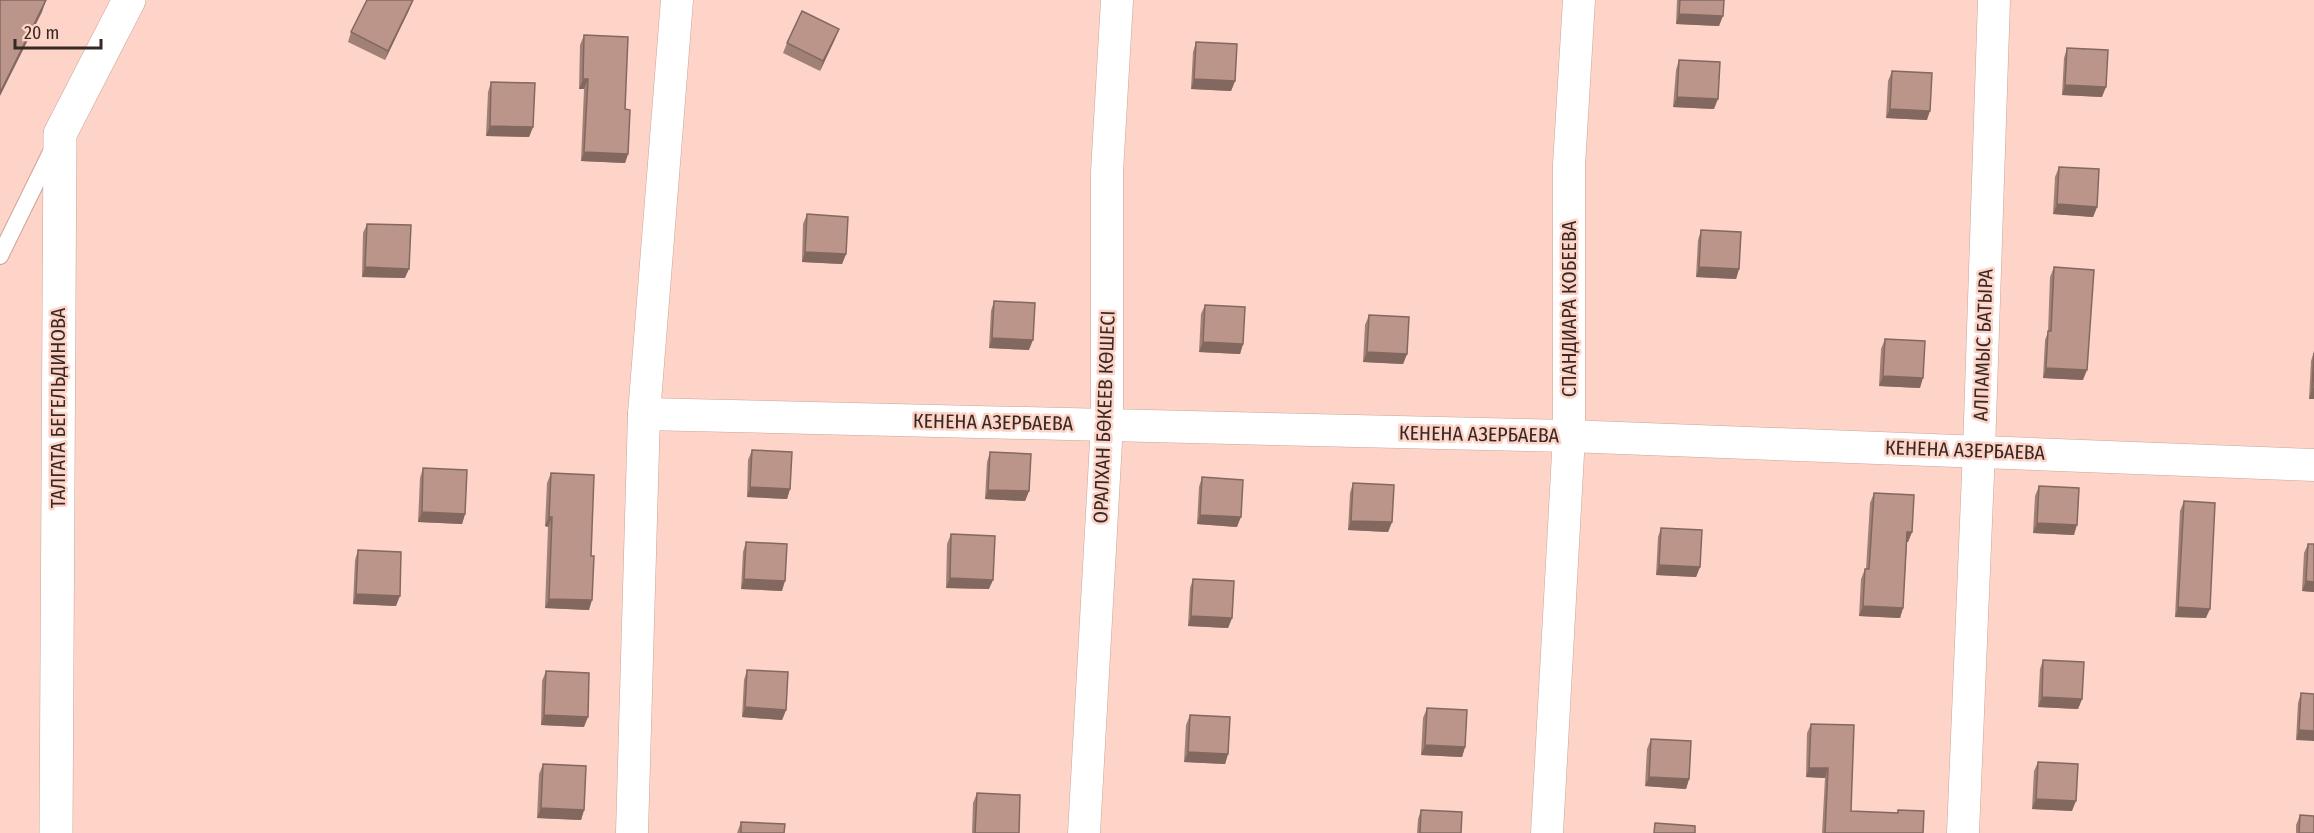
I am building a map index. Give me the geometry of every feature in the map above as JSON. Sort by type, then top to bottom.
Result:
[{"type":"street","name":"ТАЛГАТА БЕГЕЛЬДИНОВА","points":[[56,833],[60,134],[129,0]]},
{"type":"street","points":[[632,833],[644,414],[677,0]]},
{"type":"street","name":"ОРАЛХАН БӨКЕЕВ КӨШЕСІ","points":[[1084,833],[1107,424],[1107,172],[1118,0]]},
{"type":"street","name":"СПАНДИАРА КОБЕЕВА","points":[[1547,833],[1569,436],[1569,165],[1580,0]]},
{"type":"street","name":"АЛПАМЫС БАТЫРА","points":[[1963,833],[1994,0]]},
{"type":"street","name":"КЕНЕНА АЗЕРБАЕВА","points":[[644,414],[1569,436],[1979,450],[2314,465]]},
{"type":"lane","points":[[0,256],[60,134]]},
{"type":"building","points":[[0,0],[46,0],[0,93]]},
{"type":"building","points":[[367,0],[413,0],[388,51],[351,32]]},
{"type":"building","points":[[1680,0],[1724,0],[1723,16],[1679,14]]},
{"type":"building","points":[[802,11],[839,29],[823,61],[787,43]]},
{"type":"building","points":[[584,35],[628,37],[625,109],[630,110],[628,154],[584,152],[588,79],[583,79]]},
{"type":"building","points":[[1196,42],[1237,44],[1235,81],[1194,79]]},
{"type":"building","points":[[2067,48],[2108,50],[2106,87],[2065,85]]},
{"type":"building","points":[[1679,60],[1720,62],[1718,99],[1677,97]]},
{"type":"building","points":[[1892,71],[1932,73],[1930,111],[1890,109]]},
{"type":"building","points":[[491,82],[535,83],[533,127],[490,126]]},
{"type":"building","points":[[2059,167],[2099,169],[2097,207],[2057,204]]},
{"type":"building","points":[[807,214],[848,217],[846,254],[805,252]]},
{"type":"building","points":[[367,224],[411,225],[409,269],[365,267]]},
{"type":"building","points":[[1701,230],[1741,232],[1739,269],[1699,267]]},
{"type":"building","points":[[2054,267],[2094,270],[2087,370],[2046,368],[2048,331],[2051,331]]},
{"type":"building","points":[[994,301],[1035,303],[1033,340],[992,338]]},
{"type":"building","points":[[1205,305],[1245,307],[1243,344],[1203,342]]},
{"type":"building","points":[[1369,315],[1409,317],[1407,354],[1367,352]]},
{"type":"building","points":[[1885,339],[1925,341],[1923,378],[1883,376]]},
{"type":"building","points":[[2314,353],[2314,389],[2312,389]]},
{"type":"building","points":[[752,450],[792,452],[790,489],[750,487]]},
{"type":"building","points":[[990,452],[1031,454],[1029,491],[988,490]]},
{"type":"building","points":[[423,468],[467,470],[465,514],[422,512]]},
{"type":"building","points":[[551,473],[594,475],[592,600],[549,599]]},
{"type":"building","points":[[1202,477],[1243,480],[1241,517],[1200,515]]},
{"type":"building","points":[[1353,483],[1394,485],[1392,522],[1351,521]]},
{"type":"building","points":[[2039,486],[2079,488],[2077,525],[2037,523]]},
{"type":"building","points":[[1874,493],[1914,495],[1912,532],[1907,532],[1903,608],[1863,606],[1865,569],[1869,569]]},
{"type":"building","points":[[2184,501],[2215,503],[2210,609],[2178,607]]},
{"type":"building","points":[[1661,528],[1702,530],[1700,567],[1659,565]]},
{"type":"building","points":[[951,534],[995,536],[993,580],[950,578]]},
{"type":"building","points":[[746,542],[787,544],[785,581],[744,579]]},
{"type":"building","points":[[2308,544],[2314,544],[2314,582],[2306,581]]},
{"type":"building","points":[[358,550],[401,552],[400,596],[356,594]]},
{"type":"building","points":[[1193,579],[1234,581],[1232,618],[1191,616]]},
{"type":"building","points":[[2043,660],[2084,662],[2082,699],[2042,697]]},
{"type":"building","points":[[747,670],[788,672],[786,710],[745,707]]},
{"type":"building","points":[[546,671],[589,673],[588,717],[544,715]]},
{"type":"building","points":[[2301,693],[2314,694],[2314,731],[2299,730]]},
{"type":"building","points":[[1427,708],[1467,710],[1465,747],[1425,745]]},
{"type":"building","points":[[1190,715],[1230,717],[1228,754],[1188,752]]},
{"type":"building","points":[[1811,724],[1854,725],[1851,811],[1898,813],[1898,810],[1924,811],[1923,833],[1825,833],[1828,768],[1809,768]]},
{"type":"building","points":[[1651,739],[1691,741],[1689,779],[1649,777]]},
{"type":"building","points":[[2038,762],[2078,764],[2076,801],[2036,799]]},
{"type":"building","points":[[543,764],[586,766],[584,810],[541,808]]},
{"type":"building","points":[[977,793],[1020,795],[1019,833],[975,833]]},
{"type":"building","points":[[1421,810],[1462,812],[1461,833],[1420,833]]},
{"type":"building","points":[[2300,815],[2314,816],[2314,833],[2299,833]]},
{"type":"building","points":[[741,822],[785,824],[784,833],[741,833]]},
{"type":"building","points":[[1655,823],[1695,826],[1695,833],[1654,833]]}]
